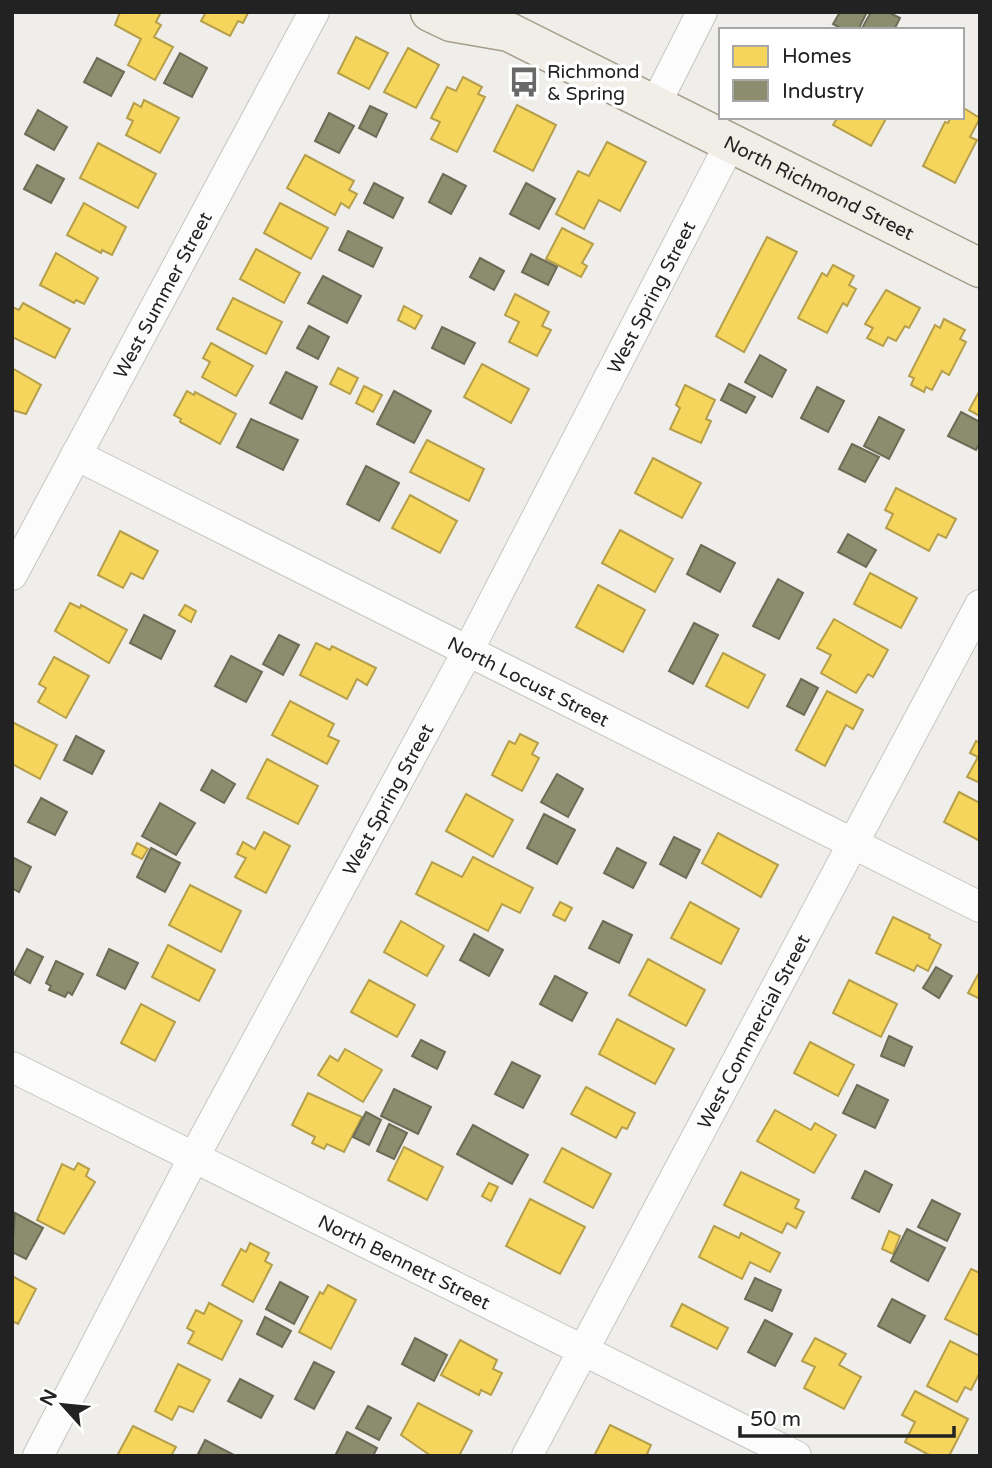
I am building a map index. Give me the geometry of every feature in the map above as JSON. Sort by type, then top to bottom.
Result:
[{"type":"main road","name":"North Richmond Street","points":[[430,12],[451,22],[499,22],[980,268]]},
{"type":"street","name":"West Summer Street","points":[[12,575],[314,12]]},
{"type":"street","points":[[656,103],[702,12]]},
{"type":"street","name":"West Spring Street","points":[[38,1456],[194,1159],[469,649],[732,142]]},
{"type":"street","name":"North Locust Street","points":[[76,455],[469,649],[980,907]]},
{"type":"street","name":"West Commercial Street","points":[[527,1456],[980,606]]},
{"type":"street","name":"North Bennett Street","points":[[12,1067],[796,1456]]},
{"type":"building: Homes","points":[[120,12],[161,12],[156,22],[161,25],[154,37],[173,47],[155,80],[128,65],[141,39],[115,25]]},
{"type":"building: Homes","points":[[206,12],[248,13],[243,23],[238,21],[230,36],[201,21]]},
{"type":"building: Homes","points":[[356,37],[388,53],[369,89],[338,73]]},
{"type":"building: Homes","points":[[408,48],[439,65],[416,108],[384,92]]},
{"type":"building: Homes","points":[[463,77],[482,87],[478,94],[485,97],[457,152],[431,139],[440,122],[431,118],[447,87],[456,91]]},
{"type":"building: Homes","points":[[144,100],[179,118],[160,153],[126,135],[133,121],[127,118],[134,103],[141,107]]},
{"type":"building: Homes","points":[[517,105],[556,125],[533,171],[494,151]]},
{"type":"building: Homes","points":[[964,108],[980,118],[970,137],[977,140],[955,183],[923,166],[945,122],[948,123],[950,119],[964,119]]},
{"type":"building: Homes","points":[[837,119],[886,119],[871,146],[833,125]]},
{"type":"building: Homes","points":[[607,142],[646,162],[620,211],[599,200],[584,229],[556,214],[578,171],[589,176]]},
{"type":"building: Homes","points":[[98,143],[156,174],[138,208],[80,178]]},
{"type":"building: Homes","points":[[305,155],[354,181],[349,190],[357,194],[349,208],[341,203],[335,215],[287,188]]},
{"type":"building: Homes","points":[[84,203],[126,227],[112,255],[102,250],[101,253],[67,235]]},
{"type":"building: Homes","points":[[280,203],[328,228],[311,259],[264,233]]},
{"type":"building: Homes","points":[[562,228],[593,244],[582,263],[587,266],[581,277],[546,259]]},
{"type":"building: Homes","points":[[767,237],[797,252],[744,352],[716,336]]},
{"type":"building: Homes","points":[[256,249],[300,273],[284,303],[240,279]]},
{"type":"building: Homes","points":[[56,253],[98,278],[84,304],[76,300],[74,303],[40,285]]},
{"type":"building: Homes","points":[[833,265],[854,276],[849,285],[856,289],[847,306],[843,303],[827,333],[798,318],[822,273],[827,276]]},
{"type":"building: Homes","points":[[886,290],[920,308],[909,328],[905,326],[896,341],[888,337],[883,346],[867,338],[873,328],[865,324]]},
{"type":"building: Homes","points":[[515,294],[549,312],[542,326],[551,330],[537,356],[509,342],[519,322],[505,315]]},
{"type":"building: Homes","points":[[233,298],[282,322],[266,354],[217,329]]},
{"type":"building: Homes","points":[[23,303],[70,329],[55,358],[12,337],[12,307],[19,310]]},
{"type":"building: Homes","points":[[404,306],[422,316],[415,329],[398,320]]},
{"type":"building: Homes","points":[[944,319],[965,330],[960,339],[966,342],[949,375],[942,371],[932,390],[926,387],[924,392],[911,385],[914,378],[909,376],[935,325],[940,328]]},
{"type":"building: Homes","points":[[211,343],[253,366],[236,396],[202,377],[210,362],[203,358]]},
{"type":"building: Homes","points":[[482,364],[529,389],[511,423],[464,397]]},
{"type":"building: Homes","points":[[12,368],[41,385],[26,414],[12,410]]},
{"type":"building: Homes","points":[[338,368],[358,378],[350,394],[330,384]]},
{"type":"building: Homes","points":[[685,385],[715,400],[706,419],[711,421],[701,443],[670,429],[680,408],[676,405]]},
{"type":"building: Homes","points":[[364,386],[382,395],[373,412],[356,403]]},
{"type":"building: Homes","points":[[980,390],[980,416],[969,410]]},
{"type":"building: Homes","points":[[187,391],[194,395],[195,392],[236,414],[220,444],[180,422],[181,419],[174,415]]},
{"type":"building: Homes","points":[[427,440],[484,469],[469,501],[410,472]]},
{"type":"building: Homes","points":[[653,458],[701,483],[682,518],[635,493]]},
{"type":"building: Homes","points":[[896,488],[956,519],[946,538],[938,534],[929,551],[886,528],[893,514],[885,510]]},
{"type":"building: Homes","points":[[410,495],[457,521],[440,553],[392,528]]},
{"type":"building: Homes","points":[[620,530],[673,559],[655,592],[602,563]]},
{"type":"building: Homes","points":[[120,531],[158,551],[143,579],[131,573],[123,588],[98,575]]},
{"type":"building: Homes","points":[[870,573],[917,598],[901,628],[854,604]]},
{"type":"building: Homes","points":[[598,585],[645,610],[623,652],[576,627]]},
{"type":"building: Homes","points":[[70,603],[80,608],[81,605],[127,630],[109,663],[55,631]]},
{"type":"building: Homes","points":[[185,605],[196,611],[191,622],[179,615]]},
{"type":"building: Homes","points":[[834,619],[888,650],[873,677],[868,674],[856,693],[821,673],[831,655],[817,648]]},
{"type":"building: Homes","points":[[316,643],[330,650],[332,646],[376,668],[367,685],[357,679],[347,699],[300,675]]},
{"type":"building: Homes","points":[[723,653],[765,675],[748,708],[706,686]]},
{"type":"building: Homes","points":[[54,657],[89,676],[66,718],[38,702],[46,688],[39,684]]},
{"type":"building: Homes","points":[[827,691],[863,710],[853,729],[846,725],[825,766],[796,750]]},
{"type":"building: Homes","points":[[290,701],[334,724],[328,736],[339,741],[327,764],[272,735]]},
{"type":"building: Homes","points":[[12,722],[57,745],[40,779],[12,764]]},
{"type":"building: Homes","points":[[520,734],[538,743],[532,754],[539,758],[522,791],[492,775],[509,741],[515,744]]},
{"type":"building: Homes","points":[[976,741],[980,743],[980,783],[967,777],[978,757],[970,753]]},
{"type":"building: Homes","points":[[267,759],[318,786],[298,824],[247,798]]},
{"type":"building: Homes","points":[[959,792],[980,803],[980,841],[944,822]]},
{"type":"building: Homes","points":[[466,794],[513,820],[493,857],[446,831]]},
{"type":"building: Homes","points":[[264,832],[290,846],[266,893],[235,877],[246,858],[237,854],[243,842],[255,849]]},
{"type":"building: Homes","points":[[718,833],[778,865],[761,897],[702,863]]},
{"type":"building: Homes","points":[[137,843],[148,849],[142,859],[132,854]]},
{"type":"building: Homes","points":[[473,857],[533,888],[520,913],[502,904],[488,931],[416,894],[432,862],[462,877]]},
{"type":"building: Homes","points":[[190,885],[241,911],[221,952],[169,925]]},
{"type":"building: Homes","points":[[560,902],[572,908],[565,921],[553,915]]},
{"type":"building: Homes","points":[[690,902],[739,929],[721,964],[671,938]]},
{"type":"building: Homes","points":[[893,917],[930,935],[929,938],[941,945],[928,971],[917,965],[914,971],[876,953]]},
{"type":"building: Homes","points":[[401,921],[444,946],[427,976],[384,952]]},
{"type":"building: Homes","points":[[168,945],[215,970],[199,1001],[152,977]]},
{"type":"building: Homes","points":[[648,959],[705,990],[686,1026],[629,995]]},
{"type":"building: Homes","points":[[980,971],[980,999],[968,993]]},
{"type":"building: Homes","points":[[369,980],[415,1005],[397,1037],[351,1012]]},
{"type":"building: Homes","points":[[849,980],[897,1004],[881,1037],[833,1013]]},
{"type":"building: Homes","points":[[141,1004],[175,1022],[155,1061],[121,1043]]},
{"type":"building: Homes","points":[[617,1019],[674,1049],[655,1084],[599,1054]]},
{"type":"building: Homes","points":[[810,1042],[854,1065],[838,1096],[794,1073]]},
{"type":"building: Homes","points":[[345,1049],[382,1070],[363,1102],[318,1075],[330,1056],[338,1061]]},
{"type":"building: Homes","points":[[586,1087],[635,1113],[627,1129],[622,1127],[616,1138],[571,1114]]},
{"type":"building: Homes","points":[[308,1093],[362,1117],[344,1152],[327,1144],[324,1149],[312,1143],[315,1137],[292,1125]]},
{"type":"building: Homes","points":[[775,1110],[811,1130],[815,1123],[836,1135],[814,1173],[757,1141]]},
{"type":"building: Homes","points":[[404,1147],[443,1167],[427,1200],[388,1180]]},
{"type":"building: Homes","points":[[562,1148],[611,1174],[593,1208],[544,1182]]},
{"type":"building: Homes","points":[[78,1163],[89,1169],[86,1176],[95,1182],[64,1234],[37,1220],[62,1164],[74,1170]]},
{"type":"building: Homes","points":[[741,1172],[799,1200],[795,1208],[804,1212],[796,1228],[787,1223],[782,1233],[724,1205]]},
{"type":"building: Homes","points":[[489,1183],[498,1187],[491,1201],[482,1196]]},
{"type":"building: Homes","points":[[530,1199],[585,1227],[560,1274],[506,1246]]},
{"type":"building: Homes","points":[[714,1226],[739,1238],[741,1233],[780,1253],[770,1272],[750,1262],[742,1279],[699,1257]]},
{"type":"building: Homes","points":[[889,1231],[900,1236],[893,1254],[882,1249]]},
{"type":"building: Homes","points":[[250,1243],[269,1253],[265,1261],[272,1265],[253,1302],[222,1285],[241,1249],[246,1252]]},
{"type":"building: Homes","points":[[971,1269],[980,1273],[980,1336],[945,1319]]},
{"type":"building: Homes","points":[[12,1276],[36,1289],[18,1324],[12,1321]]},
{"type":"building: Homes","points":[[328,1285],[356,1300],[331,1349],[299,1332],[320,1292],[323,1294]]},
{"type":"building: Homes","points":[[209,1303],[242,1321],[222,1360],[188,1343],[194,1332],[187,1328],[196,1310],[204,1314]]},
{"type":"building: Homes","points":[[682,1304],[728,1328],[717,1349],[671,1326]]},
{"type":"building: Homes","points":[[815,1338],[846,1354],[839,1365],[861,1377],[844,1409],[804,1388],[815,1367],[802,1361]]},
{"type":"building: Homes","points":[[460,1340],[497,1360],[493,1369],[502,1373],[491,1395],[481,1390],[479,1395],[441,1375]]},
{"type":"building: Homes","points":[[950,1341],[980,1356],[980,1372],[971,1390],[965,1387],[957,1402],[927,1386]]},
{"type":"building: Homes","points":[[178,1364],[210,1380],[193,1412],[179,1406],[172,1420],[155,1411]]},
{"type":"building: Homes","points":[[915,1391],[968,1419],[949,1456],[931,1456],[905,1442],[915,1422],[902,1415]]},
{"type":"building: Homes","points":[[418,1403],[472,1431],[459,1456],[431,1456],[401,1435]]},
{"type":"building: Homes","points":[[610,1425],[651,1445],[647,1454],[651,1456],[594,1456]]},
{"type":"building: Homes","points":[[133,1426],[176,1447],[171,1456],[117,1456]]},
{"type":"building: Industry","points":[[840,12],[867,12],[859,28],[840,28],[833,24]]},
{"type":"building: Industry","points":[[871,12],[888,12],[900,18],[895,28],[862,28]]},
{"type":"building: Industry","points":[[180,53],[207,68],[192,97],[164,83]]},
{"type":"building: Industry","points":[[97,58],[124,72],[111,96],[84,82]]},
{"type":"building: Industry","points":[[370,106],[387,114],[376,137],[359,128]]},
{"type":"building: Industry","points":[[38,110],[67,127],[54,150],[25,134]]},
{"type":"building: Industry","points":[[329,113],[354,126],[339,153],[315,141]]},
{"type":"building: Industry","points":[[37,165],[64,179],[51,203],[24,189]]},
{"type":"building: Industry","points":[[443,174],[466,186],[451,214],[429,202]]},
{"type":"building: Industry","points":[[374,183],[403,198],[393,218],[364,203]]},
{"type":"building: Industry","points":[[526,183],[555,199],[539,229],[510,214]]},
{"type":"building: Industry","points":[[348,231],[382,248],[373,267],[339,250]]},
{"type":"building: Industry","points":[[531,254],[557,267],[548,285],[522,272]]},
{"type":"building: Industry","points":[[480,258],[504,271],[494,290],[470,277]]},
{"type":"building: Industry","points":[[323,276],[361,296],[347,323],[308,303]]},
{"type":"building: Industry","points":[[309,326],[329,337],[318,359],[297,348]]},
{"type":"building: Industry","points":[[442,327],[475,343],[464,364],[432,348]]},
{"type":"building: Industry","points":[[760,355],[786,370],[772,397],[745,382]]},
{"type":"building: Industry","points":[[286,372],[317,387],[302,419],[270,403]]},
{"type":"building: Industry","points":[[729,384],[755,397],[746,413],[721,400]]},
{"type":"building: Industry","points":[[817,387],[844,401],[828,432],[801,418]]},
{"type":"building: Industry","points":[[394,391],[431,411],[414,443],[377,424]]},
{"type":"building: Industry","points":[[961,412],[980,422],[980,442],[976,450],[948,436]]},
{"type":"building: Industry","points":[[879,417],[904,430],[889,459],[864,446]]},
{"type":"building: Industry","points":[[251,419],[298,440],[283,470],[237,447]]},
{"type":"building: Industry","points":[[852,444],[879,457],[865,482],[839,469]]},
{"type":"building: Industry","points":[[366,466],[399,483],[379,521],[347,504]]},
{"type":"building: Industry","points":[[848,534],[876,550],[866,567],[838,552]]},
{"type":"building: Industry","points":[[701,545],[735,563],[720,592],[687,574]]},
{"type":"building: Industry","points":[[778,579],[803,593],[779,639],[753,626]]},
{"type":"building: Industry","points":[[144,615],[175,631],[161,659],[130,643]]},
{"type":"building: Industry","points":[[694,623],[718,635],[693,684],[669,671]]},
{"type":"building: Industry","points":[[279,635],[299,645],[283,675],[263,664]]},
{"type":"building: Industry","points":[[231,656],[262,672],[246,702],[215,686]]},
{"type":"building: Industry","points":[[801,679],[818,688],[804,715],[787,706]]},
{"type":"building: Industry","points":[[76,736],[104,751],[92,774],[64,760]]},
{"type":"building: Industry","points":[[212,770],[235,784],[224,803],[201,790]]},
{"type":"building: Industry","points":[[557,774],[583,789],[568,817],[541,802]]},
{"type":"building: Industry","points":[[41,798],[67,812],[55,835],[28,822]]},
{"type":"building: Industry","points":[[160,803],[195,823],[176,855],[142,836]]},
{"type":"building: Industry","points":[[544,814],[575,830],[557,864],[527,848]]},
{"type":"building: Industry","points":[[674,837],[700,850],[686,878],[660,864]]},
{"type":"building: Industry","points":[[151,848],[180,863],[165,892],[137,877]]},
{"type":"building: Industry","points":[[617,848],[646,863],[633,888],[604,873]]},
{"type":"building: Industry","points":[[12,857],[31,867],[19,892],[12,888]]},
{"type":"building: Industry","points":[[603,921],[632,935],[619,963],[589,948]]},
{"type":"building: Industry","points":[[474,934],[503,950],[489,976],[460,960]]},
{"type":"building: Industry","points":[[27,949],[43,957],[30,983],[14,974]]},
{"type":"building: Industry","points":[[109,949],[138,963],[125,989],[97,975]]},
{"type":"building: Industry","points":[[56,961],[83,974],[72,995],[68,992],[65,997],[49,990],[51,986],[46,983]]},
{"type":"building: Industry","points":[[936,967],[952,976],[939,998],[923,988]]},
{"type":"building: Industry","points":[[555,976],[587,993],[572,1021],[540,1004]]},
{"type":"building: Industry","points":[[889,1036],[912,1047],[904,1066],[881,1056]]},
{"type":"building: Industry","points":[[421,1040],[445,1052],[437,1069],[412,1056]]},
{"type":"building: Industry","points":[[512,1062],[540,1076],[523,1108],[495,1094]]},
{"type":"building: Industry","points":[[857,1085],[888,1100],[875,1128],[843,1113]]},
{"type":"building: Industry","points":[[394,1089],[431,1107],[418,1134],[381,1116]]},
{"type":"building: Industry","points":[[366,1112],[381,1120],[369,1145],[353,1137]]},
{"type":"building: Industry","points":[[389,1124],[407,1133],[394,1159],[377,1151]]},
{"type":"building: Industry","points":[[473,1125],[528,1155],[512,1184],[457,1154]]},
{"type":"building: Industry","points":[[865,1171],[892,1185],[879,1212],[852,1198]]},
{"type":"building: Industry","points":[[932,1200],[960,1214],[947,1241],[918,1227]]},
{"type":"building: Industry","points":[[15,1213],[43,1228],[26,1259],[12,1252]]},
{"type":"building: Industry","points":[[907,1229],[945,1248],[928,1281],[891,1261]]},
{"type":"building: Industry","points":[[755,1278],[781,1290],[772,1311],[745,1299]]},
{"type":"building: Industry","points":[[280,1282],[308,1297],[294,1324],[266,1309]]},
{"type":"building: Industry","points":[[892,1299],[925,1316],[910,1343],[878,1326]]},
{"type":"building: Industry","points":[[265,1317],[291,1331],[282,1347],[257,1334]]},
{"type":"building: Industry","points":[[765,1320],[792,1334],[775,1366],[748,1352]]},
{"type":"building: Industry","points":[[415,1338],[447,1355],[434,1381],[402,1364]]},
{"type":"building: Industry","points":[[314,1362],[334,1372],[314,1409],[295,1399]]},
{"type":"building: Industry","points":[[240,1379],[273,1396],[261,1418],[228,1401]]},
{"type":"building: Industry","points":[[368,1406],[391,1418],[379,1440],[356,1428]]},
{"type":"building: Industry","points":[[347,1432],[377,1448],[373,1456],[335,1456]]},
{"type":"building: Industry","points":[[205,1440],[234,1455],[197,1456]]},
{"type":"place","name":"Richmond & Spring","points":[[524,82]]}]
